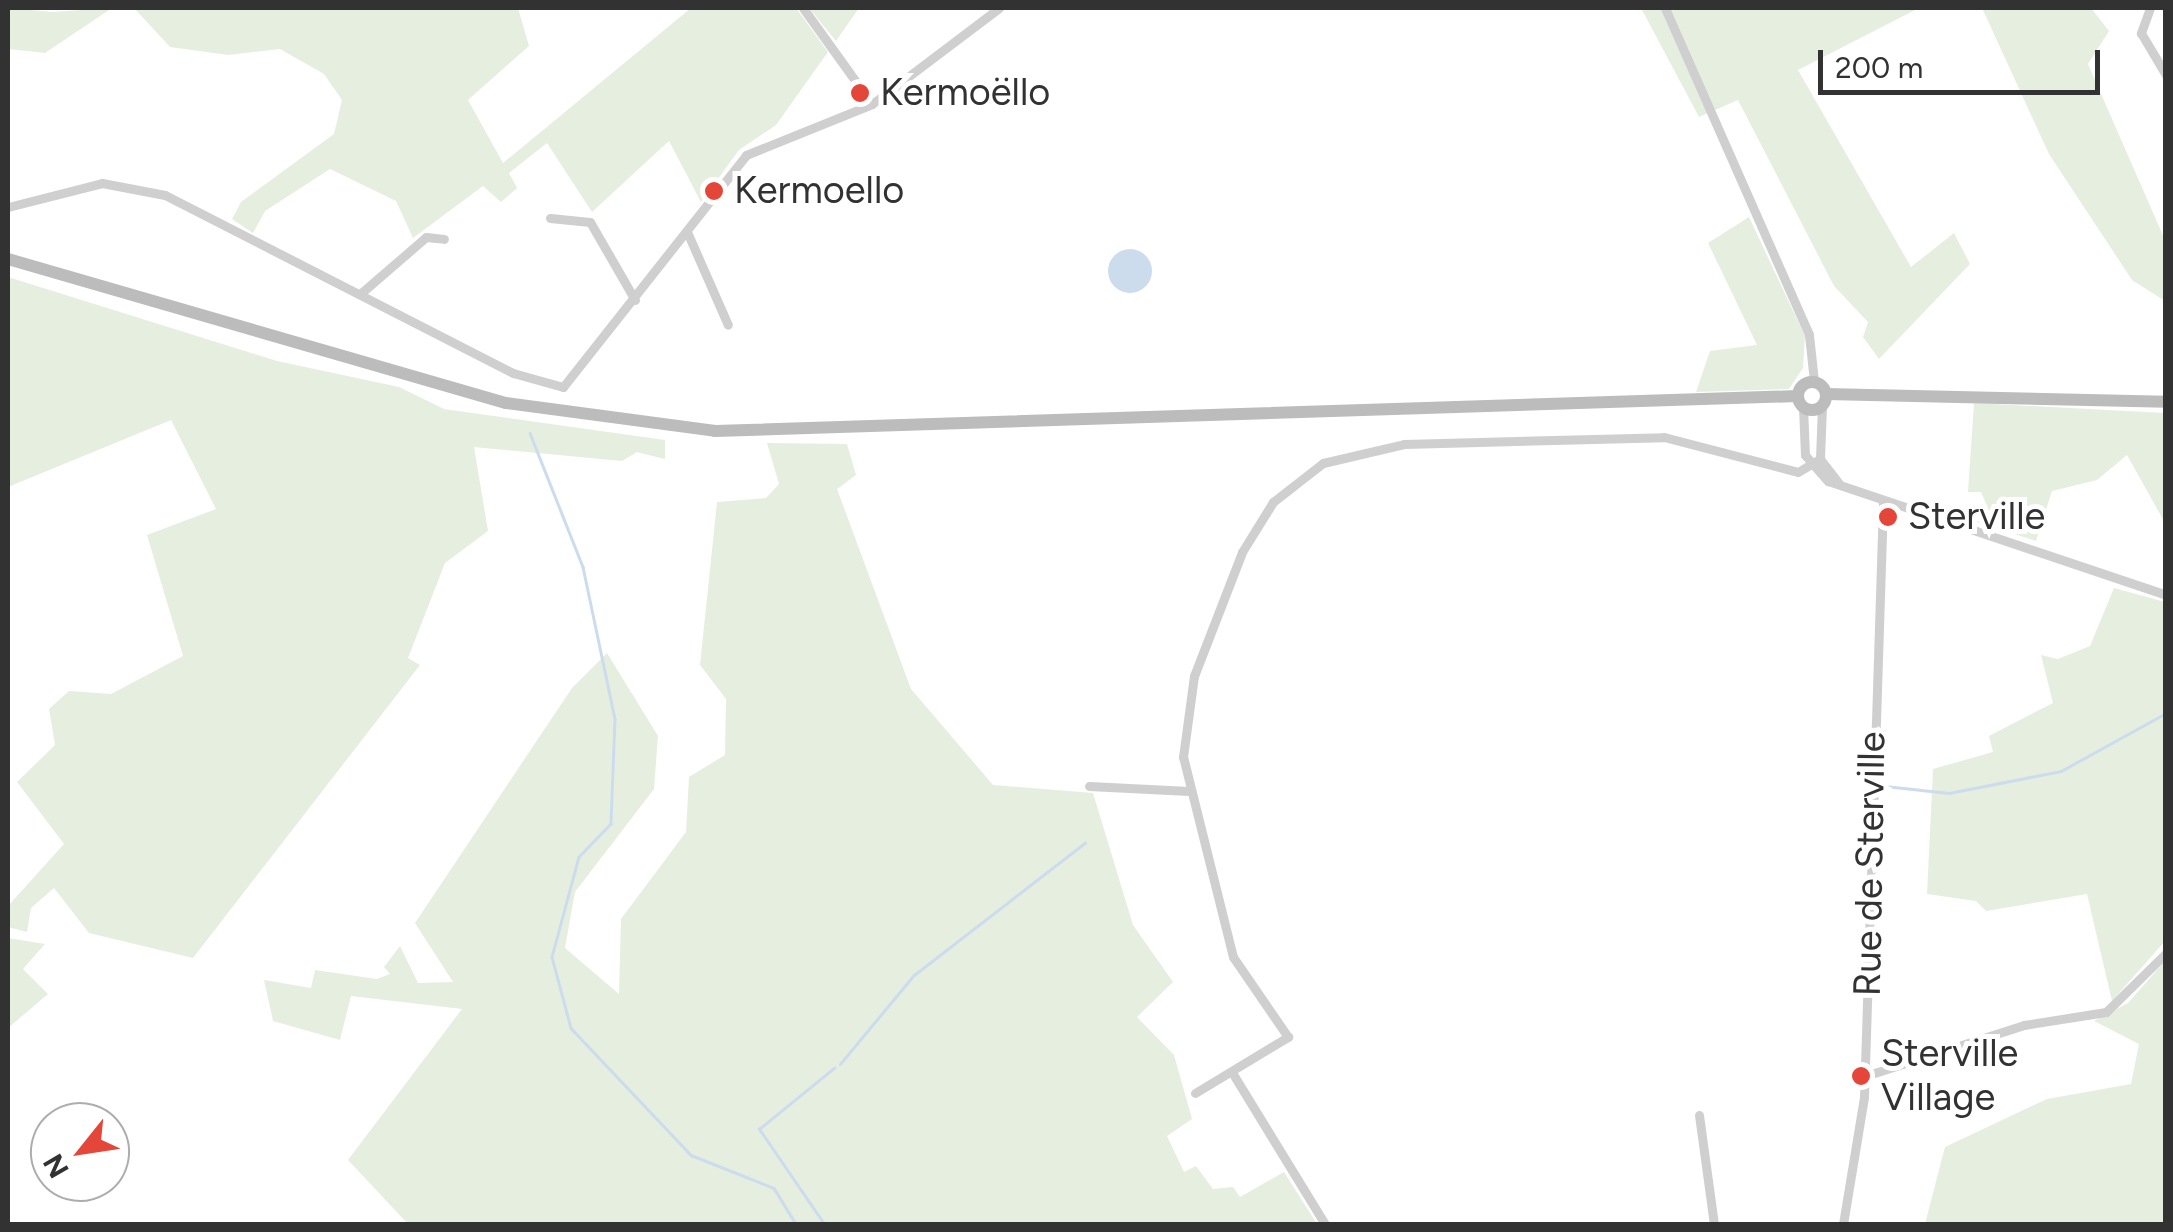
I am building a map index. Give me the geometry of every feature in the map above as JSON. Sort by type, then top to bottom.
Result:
[{"type":"main road","points":[[8,258],[506,403],[715,431],[1824,400],[2166,402]]},
{"type":"main road","points":[[1800,402],[1814,382],[1824,400]]},
{"type":"street","points":[[802,8],[872,104]]},
{"type":"street","points":[[1665,8],[1809,335],[1814,382]]},
{"type":"street","points":[[2150,8],[2141,32],[2166,75]]},
{"type":"street","points":[[8,207],[102,184],[165,195],[513,373],[563,387],[762,142],[872,104],[997,10]]},
{"type":"street","points":[[550,218],[590,222],[635,300]]},
{"type":"street","points":[[688,234],[728,326]]},
{"type":"street","points":[[360,294],[426,237],[444,239]]},
{"type":"street","points":[[1824,400],[1820,459],[1841,485]]},
{"type":"street","points":[[1800,402],[1805,455],[1811,466],[1841,485],[2166,595]]},
{"type":"street","points":[[1195,1093],[1233,1074],[1288,1037],[1233,957],[1189,791],[1186,706],[1242,552],[1273,502],[1322,463],[1404,444],[1664,437],[1780,467],[1811,466],[1820,459]]},
{"type":"street","points":[[1780,467],[1805,455]]},
{"type":"street","name":"Rue de Sterville","points":[[1843,1224],[1865,1076],[1883,501]]},
{"type":"street","points":[[1089,786],[1189,791]]},
{"type":"street","points":[[1865,1076],[2024,1025],[2106,1012],[2166,953]]},
{"type":"street","points":[[1233,1074],[1325,1224]]},
{"type":"street","points":[[1699,1115],[1714,1224]]},
{"type":"shaded area","points":[[8,8],[52,12],[112,8],[45,53],[8,49]]},
{"type":"shaded area","points":[[134,8],[518,8],[529,46],[468,100],[503,163],[691,8],[796,8],[828,52],[776,125],[739,150],[701,202],[669,141],[592,212],[547,143],[509,173],[517,188],[501,202],[483,186],[413,238],[396,201],[330,169],[265,211],[253,233],[232,219],[241,202],[334,134],[342,100],[324,74],[280,49],[228,55],[170,47]]},
{"type":"shaded area","points":[[809,8],[859,8],[836,41]]},
{"type":"shaded area","points":[[1641,8],[1919,8],[1798,70],[1911,267],[1954,233],[1970,264],[1879,359],[1863,337],[1868,322],[1834,286],[1738,100],[1699,117]]},
{"type":"shaded area","points":[[1982,8],[2091,8],[2109,31],[2088,64],[2165,240],[2165,301],[2132,280],[2049,154]]},
{"type":"shaded area","points":[[1749,217],[1805,336],[1803,368],[1789,389],[1696,392],[1710,351],[1757,345],[1708,243]]},
{"type":"shaded area","points":[[8,277],[277,361],[399,387],[444,409],[665,440],[665,459],[637,452],[622,461],[474,447],[488,531],[445,563],[408,658],[420,665],[193,958],[89,933],[54,888],[31,908],[27,932],[8,927],[8,906],[64,844],[17,782],[55,745],[49,709],[69,691],[111,694],[183,656],[147,535],[216,509],[171,420],[8,487]]},
{"type":"shaded area","points":[[1974,403],[2165,413],[2165,523],[2127,455],[2097,480],[2052,491],[2036,541],[1977,522],[1990,513],[1981,492],[1968,492]]},
{"type":"shaded area","points":[[767,443],[847,444],[856,475],[837,489],[911,689],[993,785],[1093,793],[1133,925],[1173,982],[1137,1017],[1174,1055],[1192,1119],[1167,1136],[1184,1172],[1196,1166],[1213,1189],[1233,1187],[1240,1197],[1284,1172],[1317,1224],[408,1224],[348,1160],[462,1009],[351,996],[340,1040],[273,1021],[264,980],[311,988],[315,970],[377,979],[390,974],[384,967],[400,946],[418,983],[453,982],[415,923],[572,688],[607,653],[658,736],[654,789],[575,892],[565,948],[619,994],[621,919],[686,832],[689,777],[725,755],[726,699],[700,665],[717,502],[766,498],[779,484]]},
{"type":"shaded area","points":[[2114,588],[2165,602],[2165,941],[2112,1001],[2087,894],[1986,911],[1976,901],[1927,894],[1933,769],[1993,752],[1989,736],[2053,703],[2041,655],[2058,659],[2090,646]]},
{"type":"shaded area","points":[[8,938],[45,944],[23,969],[48,994],[8,1028]]},
{"type":"shaded area","points":[[2165,961],[2165,1224],[1925,1224],[1945,1147],[2047,1099],[2131,1084],[2139,1044],[2094,1021],[2128,1003]]},
{"type":"water","points":[[1130,249],[1145,256],[1152,271],[1145,286],[1130,293],[1115,286],[1108,271],[1115,256]]},
{"type":"waterway","points":[[530,433],[583,567],[615,719],[611,824],[579,857],[552,957],[571,1028],[691,1155],[774,1188],[796,1224]]},
{"type":"waterway","points":[[1885,786],[1949,793],[2061,771],[2166,713]]},
{"type":"waterway","points":[[840,1064],[914,975],[1085,843]]},
{"type":"waterway","points":[[824,1224],[759,1129],[834,1068]]},
{"type":"place","name":"Kermoëllo","points":[[860,93]]},
{"type":"place","name":"Kermoello","points":[[714,191]]},
{"type":"place","name":"Sterville","points":[[1888,517]]},
{"type":"place","name":"Sterville Village","points":[[1861,1076]]}]
